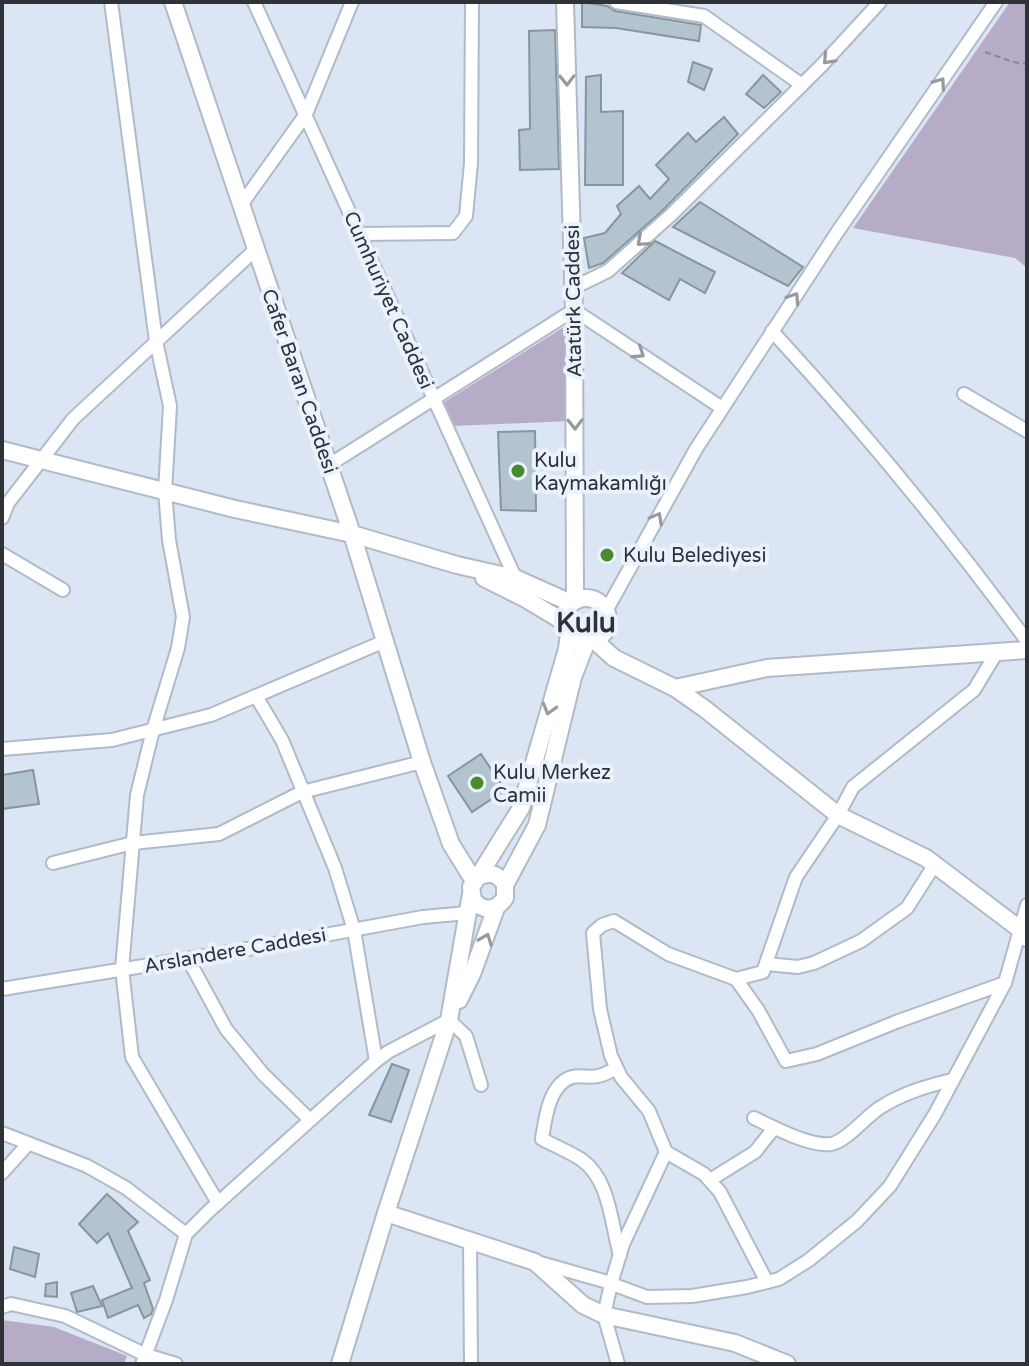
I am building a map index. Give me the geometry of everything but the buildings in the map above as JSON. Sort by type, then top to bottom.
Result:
[{"type":"street","points":[[111,2],[156,341],[170,406],[165,491],[169,540],[183,617],[178,648],[137,795],[122,969],[132,1057],[218,1203]]},
{"type":"street","name":"Cafer Baran Caddesi","points":[[173,2],[352,534],[422,762],[451,844]]},
{"type":"street","name":"Cumhuriyet Caddesi","points":[[254,2],[524,598]]},
{"type":"street","points":[[241,205],[306,114],[352,2]]},
{"type":"street","points":[[359,234],[453,233],[466,216],[471,163],[472,2]]},
{"type":"street","name":"Atatürk Caddesi","points":[[565,2],[574,310],[573,602]]},
{"type":"street","points":[[616,2],[704,16],[802,85]]},
{"type":"street","points":[[704,16],[708,2]]},
{"type":"street","points":[[573,288],[608,271],[672,214],[802,85],[880,2]]},
{"type":"street","points":[[606,611],[722,408],[836,234],[996,2]]},
{"type":"street","points":[[2,518],[8,503],[73,419],[256,249]]},
{"type":"street","points":[[329,465],[574,310],[722,408]]},
{"type":"street","points":[[772,331],[835,400],[953,540],[1027,641]]},
{"type":"street","points":[[964,394],[1027,431]]},
{"type":"street","points":[[2,450],[352,534],[457,565],[515,578],[573,602],[590,598],[606,611],[604,631],[590,641],[573,677],[537,825],[505,885],[505,898],[496,908],[472,974],[449,1020],[340,1364]]},
{"type":"street","points":[[2,554],[63,590]]},
{"type":"street","points":[[457,565],[524,598],[566,627],[577,639],[590,641],[614,658],[675,688],[838,815],[935,864],[1024,934]]},
{"type":"street","points":[[449,1020],[474,884],[521,808],[567,649],[564,615],[573,602]]},
{"type":"street","points":[[2,749],[112,740],[211,715],[385,641]]},
{"type":"street","points":[[675,688],[767,668],[1027,650]]},
{"type":"street","points":[[736,979],[763,972],[796,877],[853,787],[974,690],[997,652]]},
{"type":"street","points":[[256,696],[282,740],[335,868],[354,930],[376,1061]]},
{"type":"street","points":[[53,863],[133,843],[219,834],[302,792],[422,762]]},
{"type":"street","points":[[451,844],[474,884],[473,900],[483,908],[496,908]]},
{"type":"street","points":[[451,844],[467,913]]},
{"type":"street","points":[[766,964],[798,967],[814,963],[861,941],[907,908],[935,864]]},
{"type":"street","points":[[474,884],[491,874],[505,885]]},
{"type":"street","points":[[386,1213],[647,1297],[692,1296],[779,1279],[809,1260],[857,1221],[890,1186],[935,1114],[1005,983],[1024,934],[1027,905]]},
{"type":"street","name":"Arslandere Caddesi","points":[[2,989],[446,913],[467,913]]},
{"type":"street","points":[[767,1282],[720,1192],[704,1174],[666,1152],[649,1111],[616,1068],[600,1009],[593,933],[602,925],[614,921],[668,954],[736,979],[758,1010],[786,1061],[817,1054],[1005,983]]},
{"type":"street","points":[[188,959],[226,1029],[263,1074],[310,1120]]},
{"type":"street","points":[[144,1360],[186,1234],[376,1061],[449,1020]]},
{"type":"street","points":[[449,1020],[466,1036],[481,1085]]},
{"type":"street","points":[[616,1068],[600,1076],[572,1077],[562,1084],[554,1093],[542,1139],[583,1161],[595,1172],[603,1187],[620,1255]]},
{"type":"street","points":[[754,1118],[819,1144],[835,1144],[880,1107],[917,1089],[952,1080]]},
{"type":"street","points":[[710,1180],[755,1152],[774,1128]]},
{"type":"street","points":[[2,1133],[87,1166],[126,1188],[186,1234]]},
{"type":"street","points":[[2,1173],[28,1144]]},
{"type":"street","points":[[618,1364],[604,1315],[611,1284],[620,1255],[666,1152]]},
{"type":"street","points":[[470,1240],[471,1364]]},
{"type":"street","points":[[535,1262],[583,1305],[604,1315],[735,1343],[787,1364]]},
{"type":"street","points":[[2,1307],[11,1304],[65,1316],[144,1360],[176,1364]]},
{"type":"path","points":[[985,52],[1027,64]]},
{"type":"shaded area","points":[[1010,2],[1027,2],[1027,268],[1015,258],[853,228]]},
{"type":"shaded area","points":[[564,327],[570,421],[452,426],[443,403]]},
{"type":"shaded area","points":[[2,1320],[54,1327],[127,1356],[124,1364],[2,1364]]},
{"type":"place","name":"Kulu Kaymakamlığı","points":[[518,471]]},
{"type":"place","name":"Kulu Belediyesi","points":[[607,555]]},
{"type":"place","name":"Kulu Merkez Camii","points":[[477,783]]},
{"type":"district","name":"Kulu","points":[[586,622]]}]
